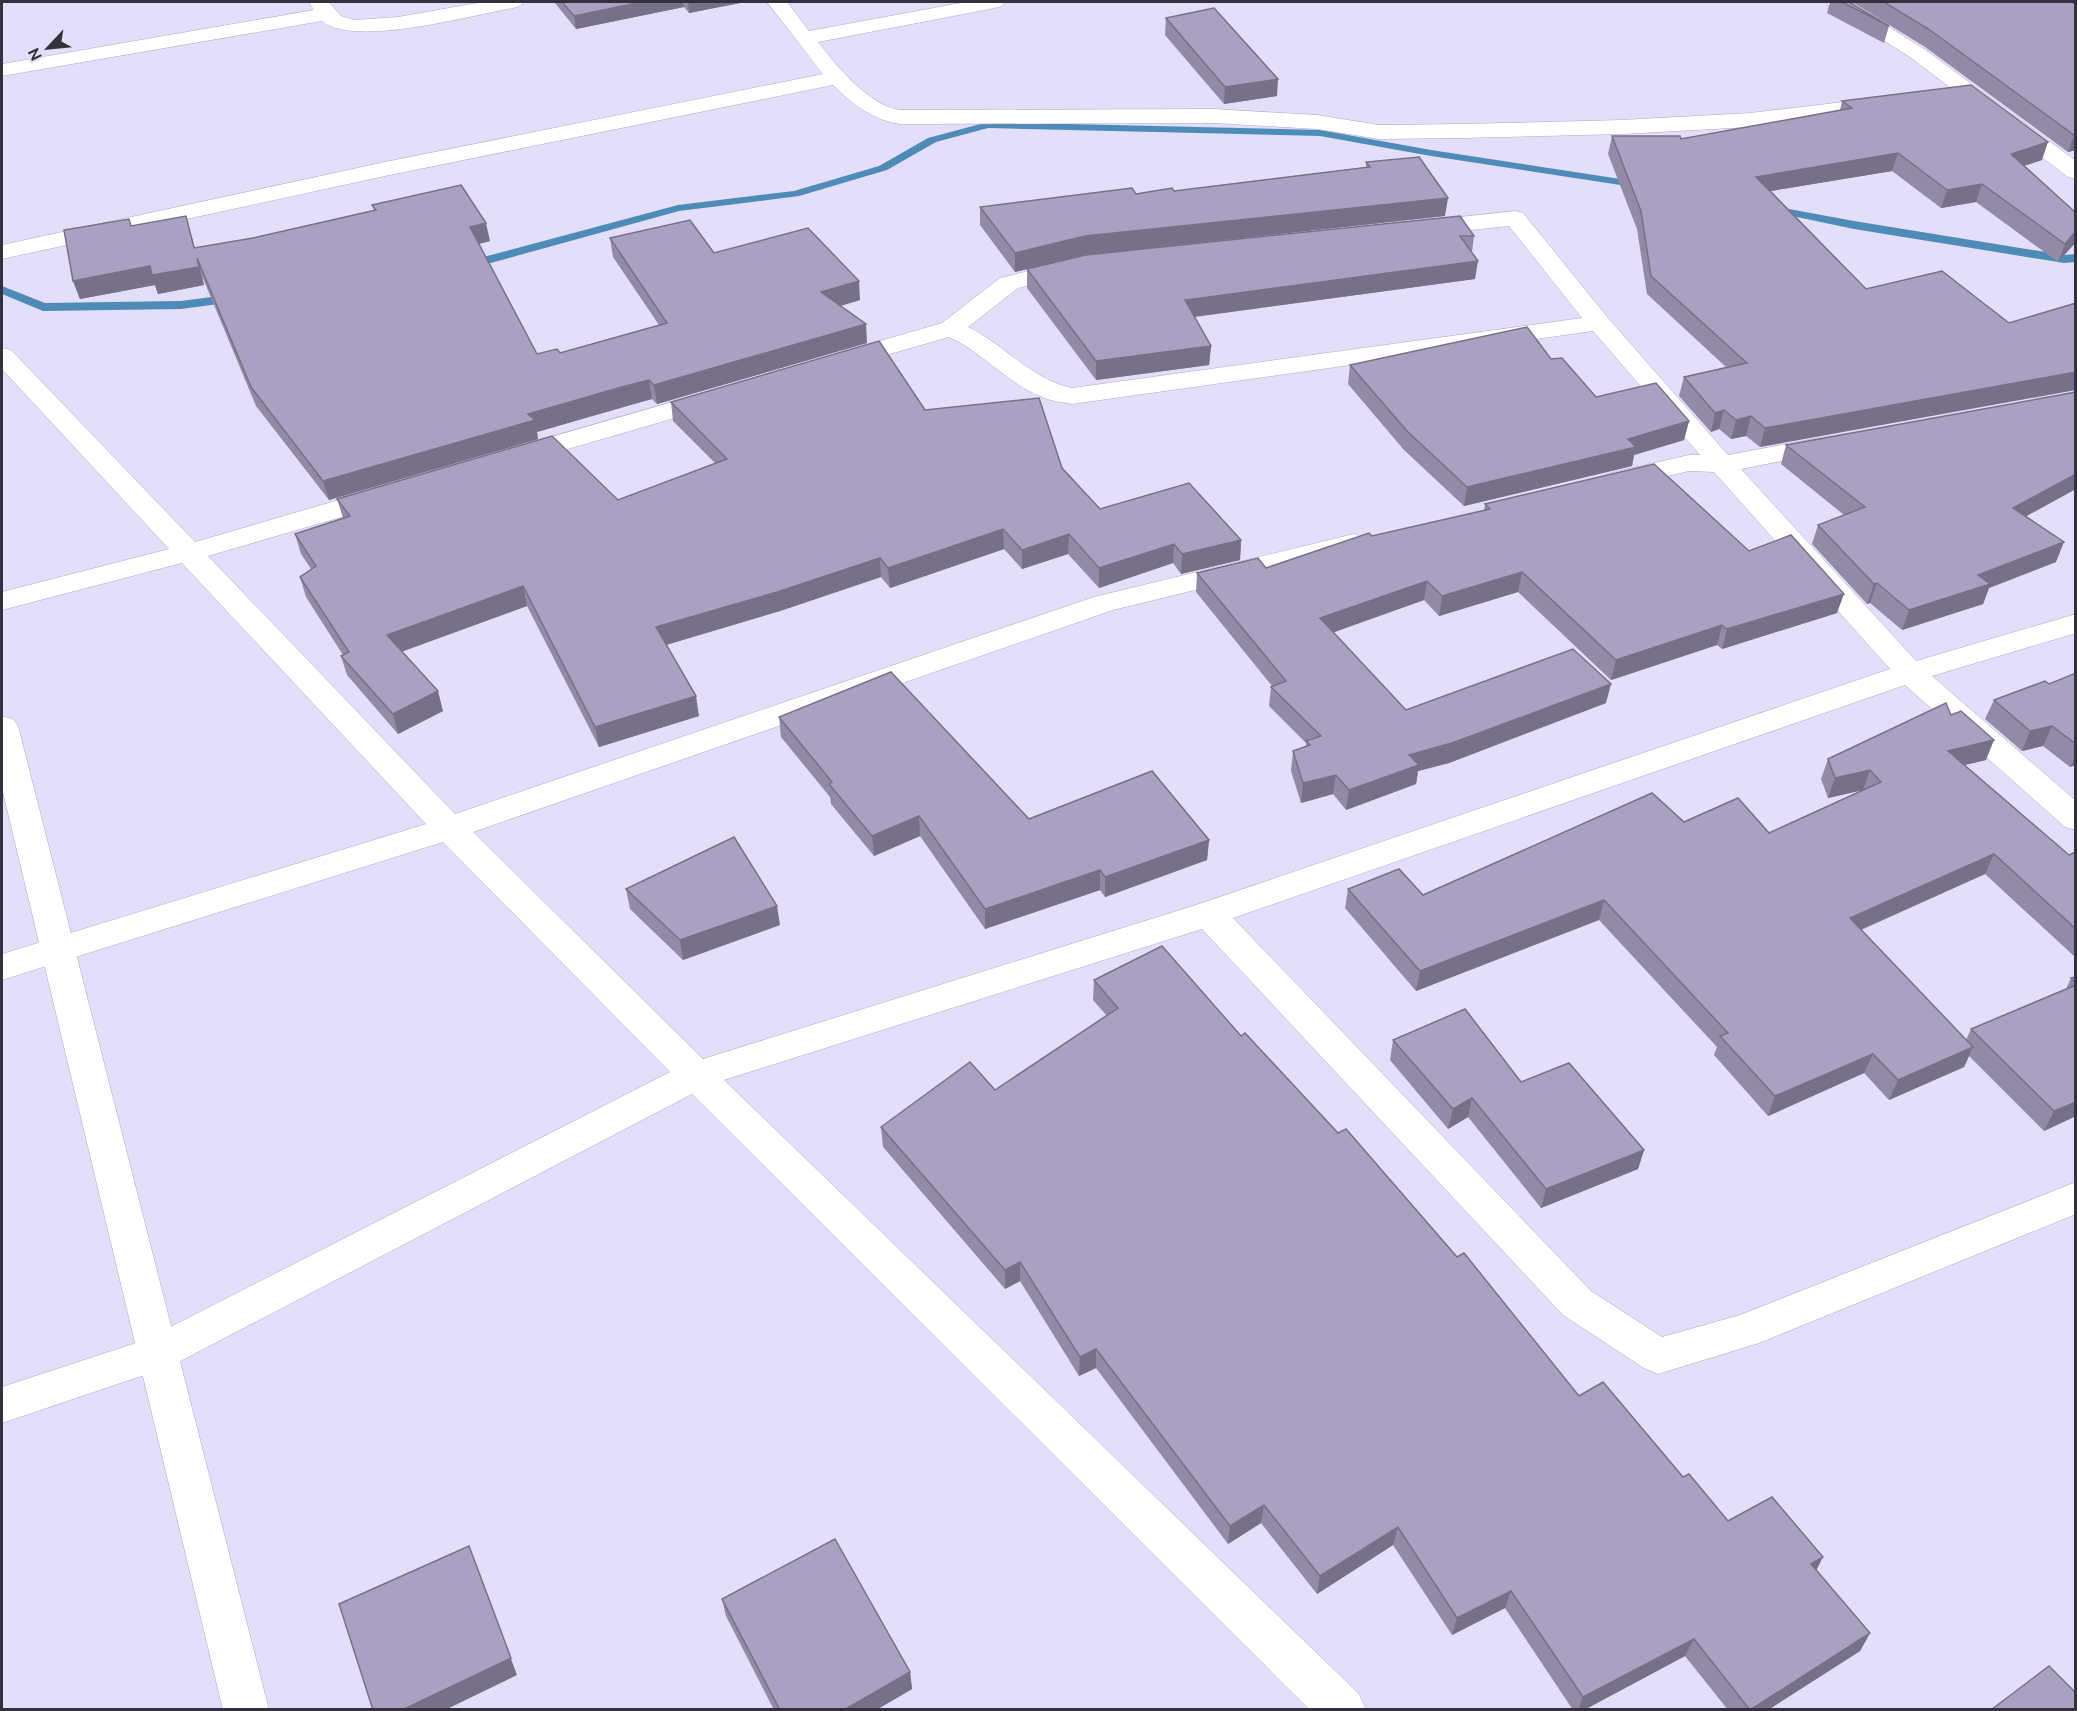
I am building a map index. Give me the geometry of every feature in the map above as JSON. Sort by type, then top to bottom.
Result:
[{"type":"street","points":[[2,70],[322,8],[342,25],[372,26],[513,2]]},
{"type":"street","points":[[777,2],[838,77],[869,107],[891,116],[935,118],[1214,116],[1317,122],[1379,132],[1622,127],[1750,120],[1904,101]]},
{"type":"street","points":[[804,38],[995,2]]},
{"type":"street","points":[[1836,2],[1917,53],[2076,172]]},
{"type":"street","points":[[2,252],[385,169],[838,77]]},
{"type":"street","points":[[1938,97],[1971,93]]},
{"type":"street","points":[[1398,231],[1515,218],[1599,323],[1910,673],[2076,819]]},
{"type":"street","points":[[821,366],[951,328],[1008,283],[1096,263]]},
{"type":"street","points":[[951,328],[978,341],[1016,371],[1049,391],[1072,396],[1599,323]]},
{"type":"street","points":[[2,355],[449,828],[696,1075],[1343,1710]]},
{"type":"street","points":[[487,465],[740,390]]},
{"type":"street","points":[[1596,485],[1689,463],[1722,464],[1851,440]]},
{"type":"street","points":[[2,601],[188,553],[406,489]]},
{"type":"street","points":[[2,967],[449,828],[1104,603],[1376,537]]},
{"type":"street","points":[[2,1405],[157,1354],[696,1075],[1208,914],[1910,673],[2076,623]]},
{"type":"street","points":[[2,726],[246,1710]]},
{"type":"street","points":[[1208,914],[1577,1303],[1658,1356],[1745,1331],[2076,1197]]},
{"type":"building","points":[[562,2],[642,2],[574,16]]},
{"type":"building","points":[[1842,2],[1849,2],[1889,26]]},
{"type":"building","points":[[1884,2],[2071,2],[2076,4],[2076,134],[2074,135],[1930,30]]},
{"type":"building","points":[[1214,8],[1278,79],[1225,87],[1166,18]]},
{"type":"building","points":[[1971,85],[2048,142],[2011,154],[2076,213],[2076,231],[2065,244],[1982,184],[1947,190],[1898,153],[1756,177],[1866,289],[1942,271],[2009,323],[2076,303],[2076,372],[1765,428],[1751,416],[1736,420],[1724,410],[1715,413],[1684,377],[1747,363],[1651,276],[1641,211],[1612,136],[1680,136],[1681,139],[1852,108],[1842,101]]},
{"type":"building","points":[[1419,157],[1448,198],[1085,236],[1015,253],[980,207],[1132,188],[1136,194],[1172,188],[1174,191],[1370,167],[1366,162]]},
{"type":"building","points":[[461,185],[486,223],[470,227],[537,354],[557,349],[560,353],[667,323],[610,238],[690,220],[714,253],[808,228],[859,281],[821,292],[866,324],[654,385],[649,380],[528,414],[535,420],[323,481],[251,387],[197,258],[199,267],[152,275],[150,266],[73,281],[64,230],[129,219],[131,226],[186,216],[194,248],[253,238],[376,210],[372,205]]},
{"type":"building","points":[[1460,216],[1474,236],[1460,236],[1478,261],[1185,300],[1211,346],[1096,361],[1027,269],[1086,255]]},
{"type":"building","points":[[1527,327],[1551,359],[1562,358],[1596,397],[1656,383],[1689,421],[1628,439],[1636,447],[1467,487],[1407,431],[1350,365]]},
{"type":"building","points":[[879,341],[925,410],[1039,398],[1062,468],[1100,509],[1189,483],[1241,540],[1182,554],[1174,544],[1099,568],[1069,534],[1022,550],[1003,529],[888,568],[880,558],[777,592],[656,627],[696,696],[595,727],[523,586],[387,635],[438,691],[393,714],[341,656],[349,652],[300,577],[316,566],[295,534],[350,516],[337,499],[552,436],[618,500],[727,459],[671,402]]},
{"type":"building","points":[[2076,392],[2076,474],[2013,508],[2064,542],[1978,575],[1990,584],[1909,610],[1877,583],[1874,584],[1818,525],[1865,507],[1786,445]]},
{"type":"building","points":[[1654,464],[1749,551],[1791,535],[1844,594],[1727,629],[1722,625],[1616,660],[1522,572],[1442,596],[1427,581],[1320,618],[1406,710],[1573,649],[1611,684],[1452,743],[1409,755],[1419,765],[1349,790],[1336,775],[1303,783],[1293,751],[1310,745],[1306,741],[1321,736],[1271,687],[1286,681],[1197,573],[1258,558],[1266,568],[1369,533],[1372,536],[1490,509],[1485,504]]},
{"type":"building","points":[[891,672],[1029,819],[1152,771],[1209,840],[1105,877],[1100,870],[985,909],[919,816],[872,836],[829,784],[832,782],[779,717]]},
{"type":"building","points":[[2076,673],[2076,744],[2052,726],[2030,731],[1994,700],[2045,681],[2049,684]]},
{"type":"building","points":[[1946,703],[1951,715],[1961,711],[1994,740],[1948,751],[2069,855],[2076,852],[2076,929],[1994,854],[1850,918],[1973,1047],[1898,1080],[1873,1054],[1775,1096],[1720,1036],[1728,1033],[1604,900],[1420,971],[1348,889],[1399,869],[1423,895],[1652,793],[1684,822],[1738,798],[1769,833],[1881,782],[1870,770],[1835,778],[1828,759]]},
{"type":"building","points":[[734,837],[777,906],[680,940],[626,889]]},
{"type":"building","points":[[1162,946],[1241,1036],[1245,1033],[1338,1133],[1346,1129],[1457,1257],[1464,1253],[1579,1396],[1603,1382],[1683,1477],[1689,1474],[1728,1521],[1772,1497],[1823,1557],[1811,1564],[1870,1633],[1750,1710],[1694,1639],[1583,1697],[1511,1591],[1457,1618],[1398,1527],[1320,1576],[1264,1505],[1230,1526],[1096,1349],[1080,1357],[1020,1262],[1005,1270],[881,1127],[970,1062],[995,1090],[1118,1008],[1094,980]]},
{"type":"building","points":[[2076,985],[2076,1102],[2054,1111],[1971,1029]]},
{"type":"building","points":[[1465,1009],[1521,1082],[1569,1063],[1644,1150],[1546,1189],[1472,1098],[1453,1109],[1393,1040]]},
{"type":"building","points":[[835,1539],[910,1672],[844,1710],[780,1710],[722,1599]]},
{"type":"building","points":[[469,1546],[511,1658],[402,1710],[373,1710],[339,1604]]},
{"type":"building","points":[[2049,1666],[2076,1693],[2076,1710],[1991,1710]]},
{"type":"waterway","points":[[465,266],[678,208],[795,194],[883,168],[932,140],[988,125],[1320,133],[1431,153],[1640,185]]},
{"type":"waterway","points":[[1772,209],[1854,225],[2064,259],[2076,258]]},
{"type":"waterway","points":[[2,290],[43,307],[181,305],[234,298]]}]
